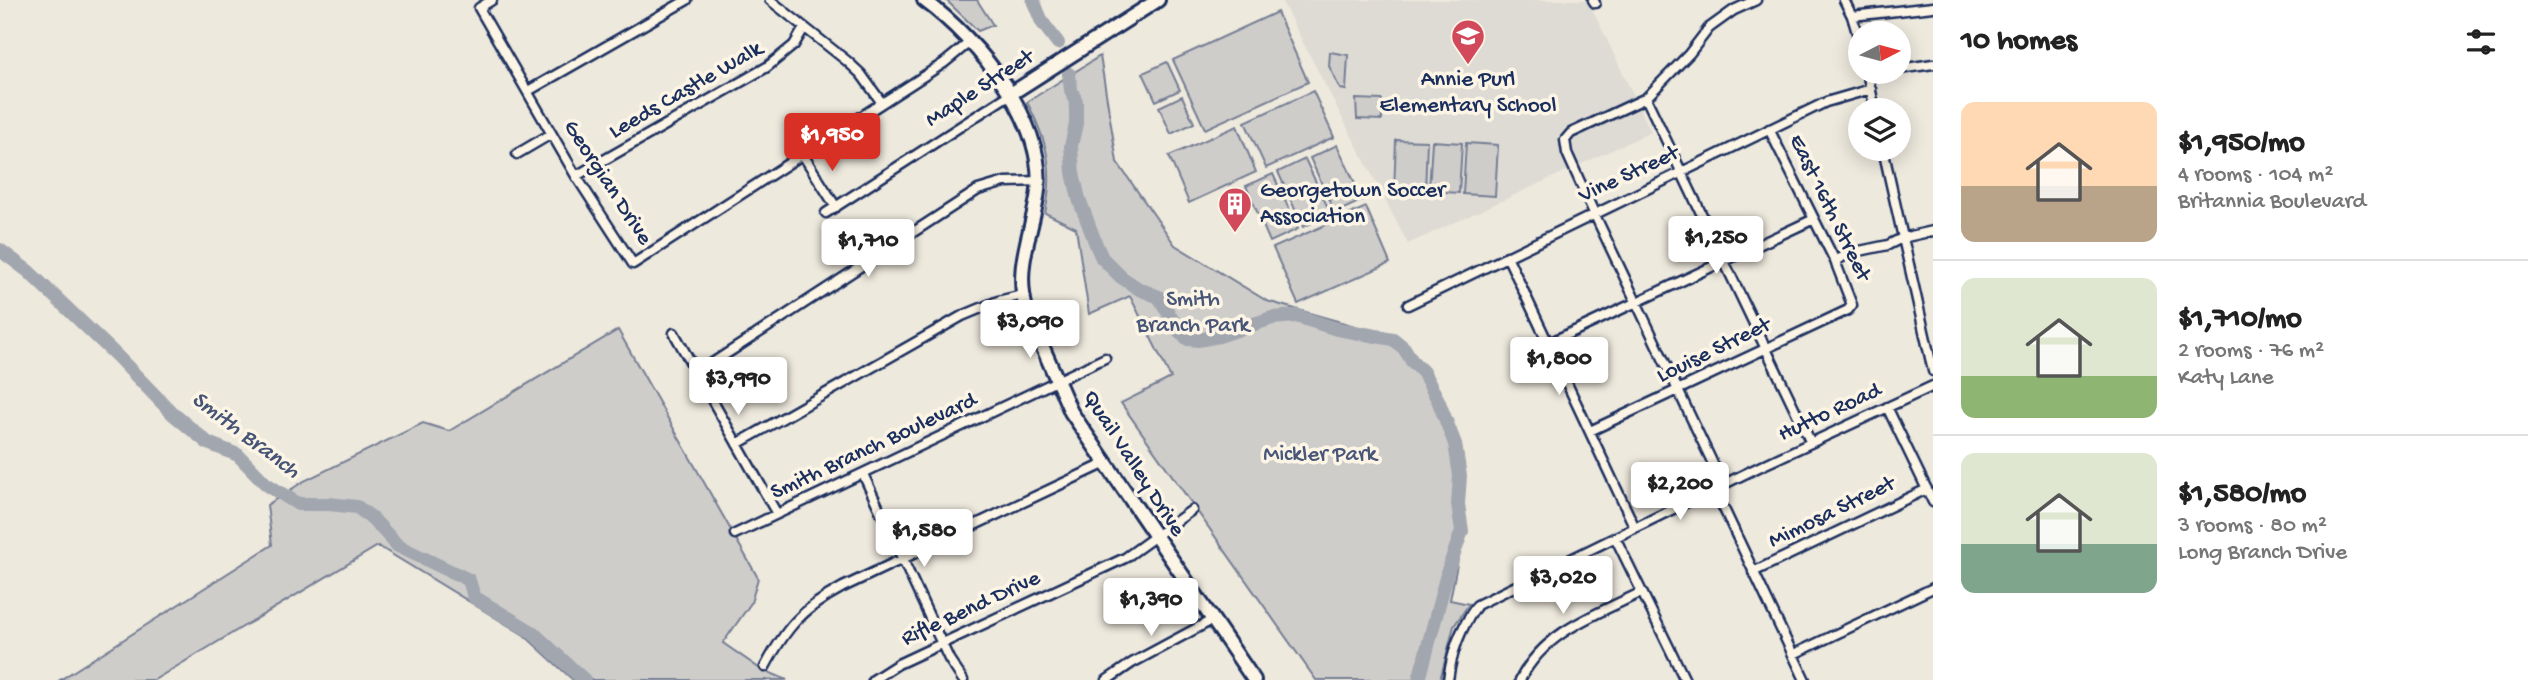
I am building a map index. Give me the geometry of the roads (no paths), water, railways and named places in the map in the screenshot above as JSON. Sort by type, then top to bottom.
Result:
[{"type":"street","name":"Georgian Drive","points":[[492,0],[479,8],[576,176],[633,264],[944,63],[971,41]]},
{"type":"street","points":[[528,91],[687,0]]},
{"type":"street","points":[[770,0],[861,74],[882,103]]},
{"type":"street","name":"Quail Valley Drive","points":[[924,0],[971,41],[1009,94],[1034,143],[1039,181],[1024,251],[1021,280],[1023,295],[1071,412],[1254,680]]},
{"type":"street","name":"Maple Street","points":[[826,214],[1158,0]]},
{"type":"street","points":[[1723,485],[1594,213],[1567,153],[1565,140],[1571,133],[1646,98],[1689,54],[1709,28],[1734,10],[1756,0]]},
{"type":"street","points":[[1844,0],[1853,21]]},
{"type":"street","points":[[1852,16],[1933,7]]},
{"type":"street","name":"Leeds Castle Walk","points":[[576,176],[781,58],[794,45],[804,28]]},
{"type":"street","points":[[1911,67],[1933,64]]},
{"type":"street","points":[[1871,84],[1873,98]]},
{"type":"street","name":"Vine Street","points":[[1408,305],[1826,102],[1871,89]]},
{"type":"street","points":[[1646,98],[1811,443]]},
{"type":"street","name":"East 16th Street","points":[[1769,129],[1835,261],[1852,304]]},
{"type":"street","points":[[517,154],[551,134]]},
{"type":"street","points":[[803,155],[836,206]]},
{"type":"street","points":[[1886,161],[1933,371]]},
{"type":"street","points":[[697,373],[978,190],[1005,181],[1039,181]]},
{"type":"street","points":[[1549,343],[1814,219]]},
{"type":"street","points":[[1835,261],[1850,253],[1933,231]]},
{"type":"street","points":[[1507,256],[1635,528]]},
{"type":"street","points":[[737,444],[962,316],[998,300],[1023,295]]},
{"type":"street","name":"Louise Street","points":[[1590,431],[1848,310],[1852,304]]},
{"type":"street","points":[[674,333],[777,514]]},
{"type":"street","name":"Smith Branch Boulevard","points":[[736,534],[1105,358]]},
{"type":"street","name":"Hutto Road","points":[[1448,680],[1454,644],[1477,605],[1933,386]]},
{"type":"street","points":[[1886,407],[1933,502]]},
{"type":"street","points":[[765,667],[780,639],[813,604],[843,587],[1106,463]]},
{"type":"street","points":[[863,474],[954,668],[964,680]]},
{"type":"street","name":"Mimosa Street","points":[[1754,572],[1927,489]]},
{"type":"street","points":[[1714,490],[1805,680]]},
{"type":"street","name":"Rifle Bend Drive","points":[[873,680],[898,664],[1125,558],[1192,510]]},
{"type":"street","points":[[1615,537],[1682,679]]},
{"type":"street","points":[[1794,654],[1933,588]]},
{"type":"street","points":[[1520,680],[1531,660],[1555,637],[1642,592]]},
{"type":"street","points":[[1107,680],[1132,663],[1212,620]]},
{"type":"waterway","points":[[1033,0],[1042,22],[1058,43]]},
{"type":"waterway","points":[[1069,74],[1076,101],[1076,124],[1071,146],[1073,173],[1079,199],[1097,247],[1102,258],[1121,277],[1139,289],[1159,297],[1179,331],[1188,339],[1219,336],[1272,318],[1296,316],[1337,329],[1393,339],[1423,372],[1438,400],[1455,444],[1460,476],[1458,504],[1462,531],[1448,570],[1419,680]]},
{"type":"waterway","name":"Smith Branch","points":[[0,250],[28,271],[172,413],[208,443],[238,455],[266,484],[298,504],[357,507],[372,518],[398,546],[469,580],[474,597],[532,632],[584,680]]},
{"type":"place","name":"Annie Purl Elementary School","points":[[1468,66]]},
{"type":"place","name":"Georgetown Soccer Association","points":[[1235,234]]},
{"type":"park label","name":"Smith Branch Park","points":[[1193,313]]},
{"type":"park label","name":"Mickler Park","points":[[1320,455]]}]
